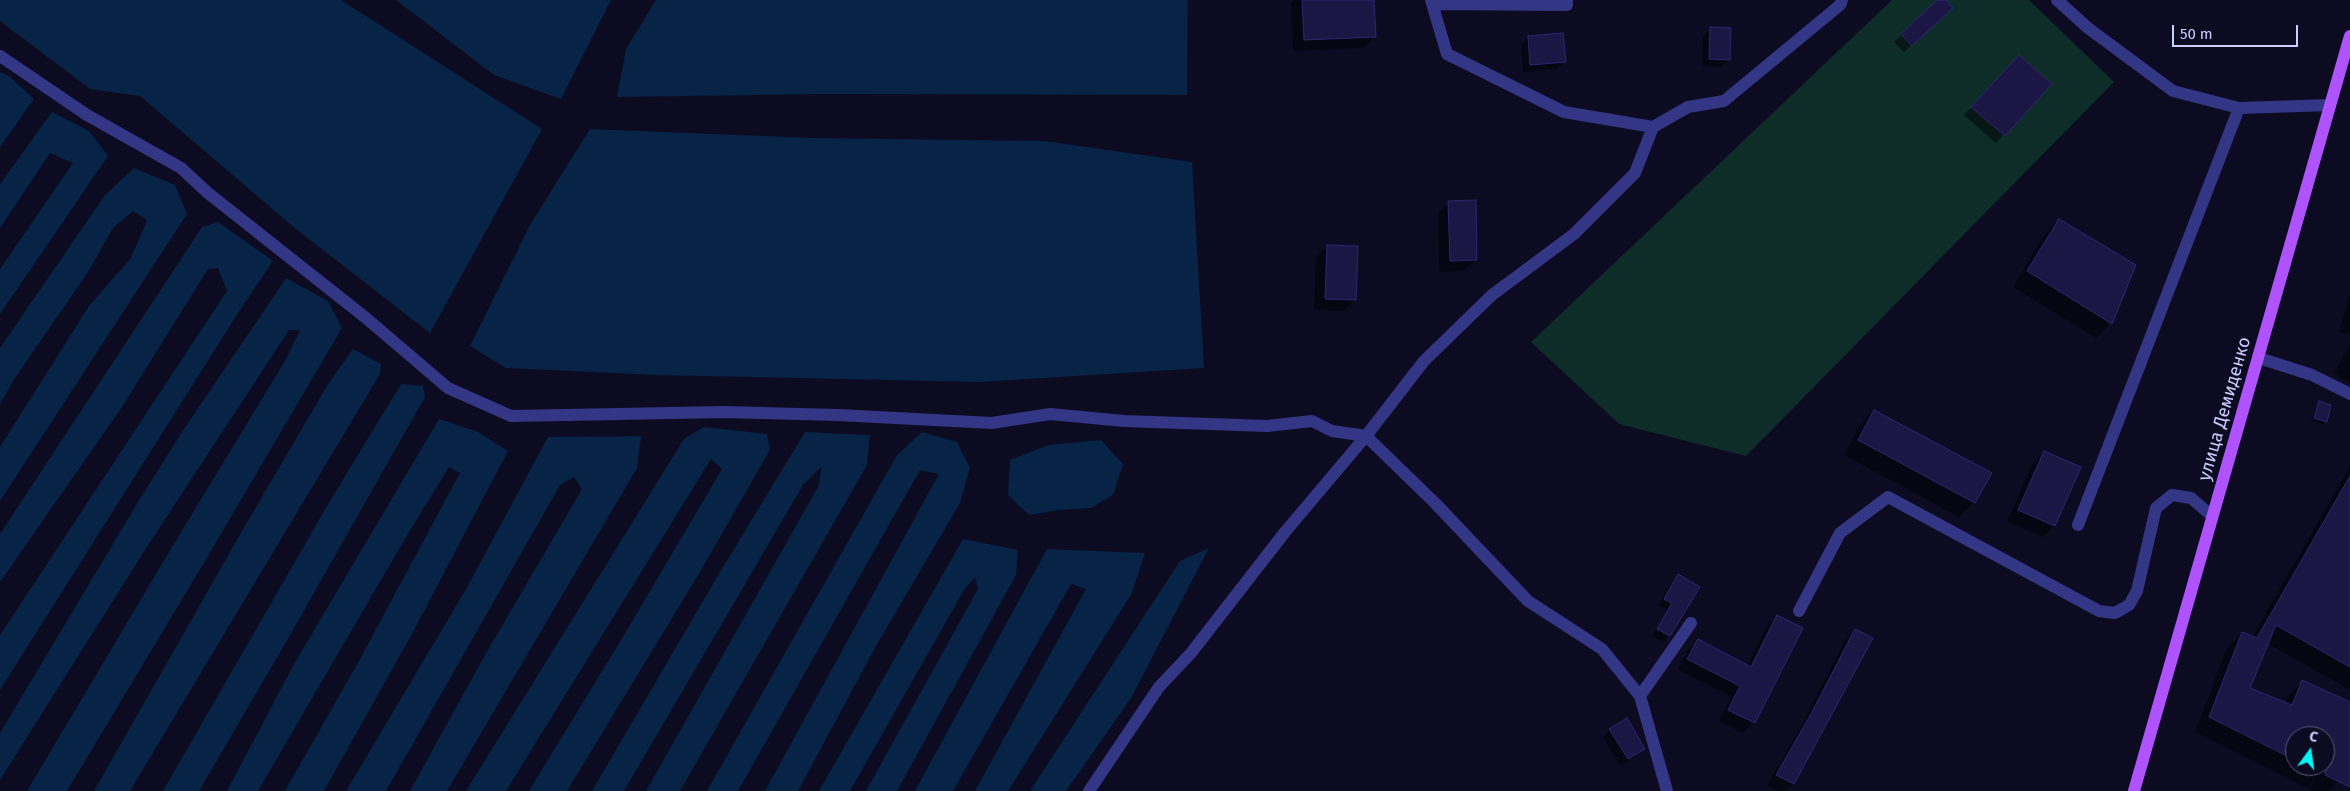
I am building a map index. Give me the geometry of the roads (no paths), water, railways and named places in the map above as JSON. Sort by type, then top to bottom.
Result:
[{"type":"main road","name":"улица Демиденко","points":[[2134,791],[2350,36]]},
{"type":"lane","points":[[1567,0],[1567,5],[1432,2],[1447,54],[1564,112],[1653,126],[1688,106],[1724,102],[1840,5],[1842,0]]},
{"type":"lane","points":[[2057,0],[2088,28],[2174,91],[2239,108],[2330,105]]},
{"type":"lane","points":[[0,56],[87,115],[180,168],[208,193],[285,252],[366,318],[448,388],[511,416],[724,412],[838,415],[992,424],[1050,414],[1124,422],[1267,426],[1312,421],[1332,431],[1366,436],[1435,503],[1528,602],[1602,650],[1640,696],[1666,791]]},
{"type":"lane","points":[[2078,525],[2239,108]]},
{"type":"lane","points":[[1089,791],[1159,687],[1191,653],[1285,532],[1366,436],[1430,354],[1492,295],[1574,234],[1635,173],[1653,126]]},
{"type":"lane","points":[[2259,358],[2312,374],[2350,394]]},
{"type":"lane","points":[[1799,612],[1840,533],[1888,497],[2099,611],[2115,613],[2130,605],[2137,591],[2156,508],[2172,495],[2191,498],[2212,516]]},
{"type":"lane","points":[[1640,696],[1692,623]]},
{"type":"water","points":[[0,0],[341,0],[542,129],[430,333],[296,229],[140,96],[90,89],[0,21]]},
{"type":"water","points":[[396,0],[611,0],[561,99],[494,75]]},
{"type":"water","points":[[656,0],[1188,0],[1187,95],[826,94],[617,97],[626,49]]},
{"type":"water","points":[[0,72],[9,76],[34,99],[0,147]]},
{"type":"water","points":[[52,112],[89,131],[108,156],[0,314],[0,269],[73,163],[50,153],[0,228],[0,184]]},
{"type":"water","points":[[590,129],[812,138],[1045,141],[1192,162],[1204,368],[980,382],[659,375],[506,368],[470,346],[530,225]]},
{"type":"water","points":[[134,168],[175,185],[187,214],[0,501],[0,447],[89,306],[131,258],[147,220],[133,211],[113,228],[88,272],[15,378],[0,404],[0,348],[105,195]]},
{"type":"water","points":[[218,222],[273,261],[238,313],[0,690],[0,635],[227,291],[218,268],[208,269],[122,407],[0,582],[0,534],[202,227]]},
{"type":"water","points":[[286,278],[328,301],[342,328],[67,791],[27,791],[285,361],[300,330],[289,330],[145,550],[0,780],[0,733],[141,497],[182,432]]},
{"type":"water","points":[[353,349],[381,364],[380,374],[130,791],[94,791],[328,384]]},
{"type":"water","points":[[401,384],[423,386],[425,397],[199,791],[163,791],[327,506]]},
{"type":"water","points":[[439,419],[478,432],[508,451],[413,632],[324,791],[285,791],[360,659],[460,473],[449,467],[258,791],[227,791],[294,664]]},
{"type":"water","points":[[704,427],[767,434],[770,450],[697,577],[567,791],[529,791],[722,469],[711,459],[506,791],[466,791],[684,439]]},
{"type":"water","points":[[805,432],[870,435],[867,465],[680,791],[646,791],[818,487],[822,466],[803,485],[624,791],[592,791],[720,572]]},
{"type":"water","points":[[922,432],[957,442],[970,468],[960,503],[876,646],[798,791],[765,791],[939,474],[920,470],[738,791],[707,791],[897,455]]},
{"type":"water","points":[[641,436],[637,468],[447,791],[410,791],[485,655],[582,489],[574,477],[560,485],[386,791],[346,791],[465,591],[548,437]]},
{"type":"water","points":[[1101,440],[1123,464],[1113,495],[1091,508],[1058,510],[1029,515],[1008,495],[1010,460],[1049,445]]},
{"type":"water","points":[[963,539],[1018,550],[1016,575],[897,791],[866,791],[978,589],[975,577],[964,590],[850,791],[819,791]]},
{"type":"water","points":[[1209,548],[1131,698],[1066,791],[1030,791],[1180,561]]},
{"type":"water","points":[[1047,549],[1145,553],[1132,593],[1008,791],[975,791],[1086,589],[1071,584],[953,791],[915,791]]}]
